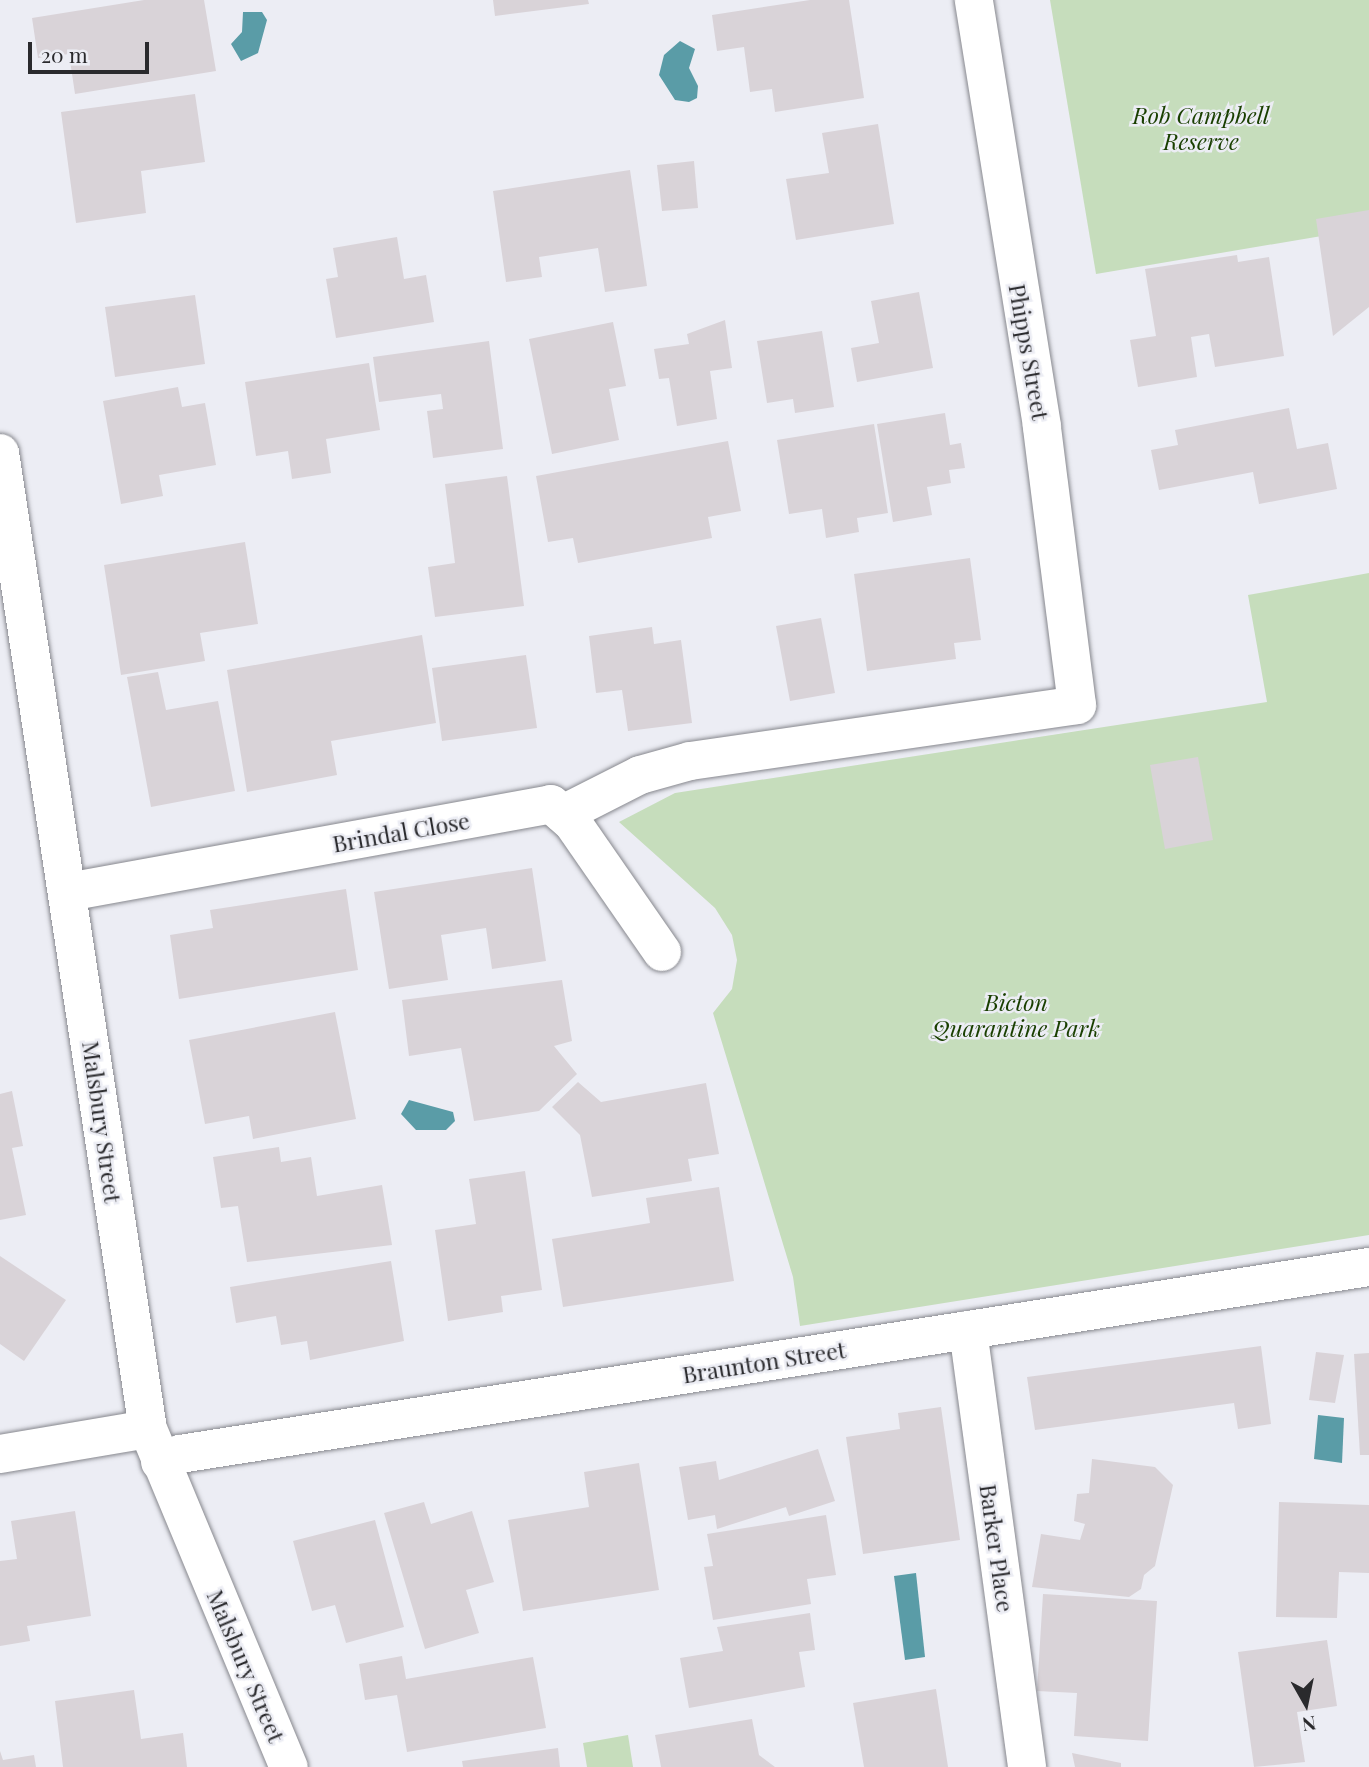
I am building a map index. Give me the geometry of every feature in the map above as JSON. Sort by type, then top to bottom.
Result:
[{"type":"street","name":"Phipps Street","points":[[563,814],[640,775],[690,761],[1077,705],[1042,426],[974,0]]},
{"type":"street","name":"Malsbury Street","points":[[0,453],[154,1445],[289,1767]]},
{"type":"street","name":"Brindal Close","points":[[68,892],[551,804],[563,814]]},
{"type":"street","points":[[563,814],[662,952]]},
{"type":"street","name":"Braunton Street","points":[[0,1454],[154,1445],[180,1454],[1369,1268]]},
{"type":"street","name":"Barker Place","points":[[968,1330],[1027,1767]]},
{"type":"green space","name":"Rob Campbell Reserve","points":[[1050,0],[1369,0],[1369,228],[1096,274]]},
{"type":"green space","name":"Bicton Quarantine Park","points":[[1369,573],[1369,1235],[800,1326],[793,1277],[713,1013],[732,989],[737,960],[732,935],[715,908],[619,822],[675,793],[1267,702],[1248,595]]},
{"type":"green space","points":[[628,1735],[633,1767],[587,1767],[583,1743]]},
{"type":"water","points":[[243,12],[262,12],[267,20],[258,53],[241,61],[231,44],[242,32]]},
{"type":"water","points":[[680,41],[695,49],[689,68],[698,86],[697,98],[689,102],[675,100],[659,75],[664,55]]},
{"type":"water","points":[[409,1100],[453,1112],[455,1121],[446,1130],[416,1130],[401,1114]]},
{"type":"water","points":[[1318,1415],[1344,1418],[1342,1463],[1314,1459]]},
{"type":"water","points":[[916,1573],[925,1657],[905,1660],[894,1576]]},
{"type":"building","points":[[144,0],[204,0],[216,71],[75,94],[69,54],[38,58],[32,18]]},
{"type":"building","points":[[493,0],[588,0],[589,4],[495,16]]},
{"type":"building","points":[[810,0],[849,0],[864,98],[775,112],[772,89],[750,92],[744,47],[717,51],[712,15]]},
{"type":"building","points":[[195,94],[205,162],[141,171],[146,213],[76,223],[61,112]]},
{"type":"building","points":[[878,124],[894,224],[796,240],[786,179],[829,173],[822,133]]},
{"type":"building","points":[[694,161],[698,208],[662,211],[657,165]]},
{"type":"building","points":[[630,170],[647,286],[605,292],[598,248],[539,257],[542,277],[506,282],[493,191]]},
{"type":"building","points":[[1369,210],[1369,307],[1333,336],[1316,219]]},
{"type":"building","points":[[397,237],[404,279],[426,275],[434,322],[336,338],[326,279],[338,277],[333,248]]},
{"type":"building","points":[[1237,255],[1238,262],[1269,257],[1284,356],[1215,367],[1209,334],[1191,337],[1197,377],[1138,387],[1130,340],[1156,336],[1145,269]]},
{"type":"building","points":[[919,292],[933,368],[857,382],[851,348],[879,343],[871,301]]},
{"type":"building","points":[[195,295],[205,364],[115,377],[105,307]]},
{"type":"building","points":[[725,320],[732,368],[710,371],[717,419],[677,426],[669,378],[659,379],[654,349],[689,344],[687,334]]},
{"type":"building","points":[[613,322],[626,386],[609,389],[619,440],[552,454],[529,339]]},
{"type":"building","points":[[822,331],[834,407],[795,413],[793,399],[767,403],[757,341]]},
{"type":"building","points":[[489,341],[503,449],[433,458],[427,411],[443,409],[441,394],[379,402],[373,357]]},
{"type":"building","points":[[369,363],[380,430],[326,439],[331,473],[292,479],[288,451],[256,456],[245,382]]},
{"type":"building","points":[[178,387],[182,407],[205,403],[216,465],[159,475],[163,496],[121,504],[103,401]]},
{"type":"building","points":[[1289,408],[1297,449],[1328,443],[1337,489],[1259,504],[1253,472],[1159,490],[1151,450],[1178,445],[1175,430]]},
{"type":"building","points":[[945,413],[950,445],[961,443],[965,468],[949,470],[951,483],[927,487],[932,515],[893,522],[877,424]]},
{"type":"building","points":[[874,424],[888,513],[857,518],[859,532],[826,538],[822,509],[789,514],[777,440]]},
{"type":"building","points":[[728,441],[741,511],[708,517],[712,538],[578,563],[573,538],[548,542],[536,476]]},
{"type":"building","points":[[507,476],[524,606],[435,617],[428,567],[455,563],[445,484]]},
{"type":"building","points":[[245,542],[258,624],[200,633],[205,661],[121,675],[104,565]]},
{"type":"building","points":[[970,558],[981,640],[954,643],[956,659],[867,671],[854,574]]},
{"type":"building","points":[[821,618],[835,693],[790,701],[776,626]]},
{"type":"building","points":[[652,627],[654,644],[681,640],[692,723],[628,731],[622,690],[596,693],[589,636]]},
{"type":"building","points":[[422,635],[436,723],[331,741],[337,775],[247,792],[227,670]]},
{"type":"building","points":[[526,655],[537,728],[442,741],[432,668]]},
{"type":"building","points":[[158,672],[166,710],[218,701],[235,791],[151,807],[127,677]]},
{"type":"building","points":[[1198,757],[1213,840],[1165,849],[1150,765]]},
{"type":"building","points":[[532,868],[546,961],[492,969],[486,928],[441,935],[448,980],[389,989],[374,892]]},
{"type":"building","points":[[346,889],[358,970],[179,999],[170,935],[213,928],[210,910]]},
{"type":"building","points":[[562,980],[572,1041],[554,1046],[577,1074],[539,1111],[474,1121],[461,1048],[409,1056],[402,1000]]},
{"type":"building","points":[[335,1012],[356,1119],[253,1139],[249,1116],[205,1124],[189,1040]]},
{"type":"building","points":[[578,1082],[601,1102],[706,1083],[719,1154],[688,1159],[692,1181],[592,1197],[580,1135],[552,1107]]},
{"type":"building","points":[[12,1091],[23,1146],[12,1148],[26,1215],[0,1220],[0,1094]]},
{"type":"building","points":[[279,1147],[281,1162],[311,1157],[317,1196],[382,1185],[392,1245],[247,1262],[238,1206],[221,1208],[213,1157]]},
{"type":"building","points":[[525,1171],[542,1290],[501,1296],[503,1312],[448,1321],[435,1230],[476,1224],[469,1179]]},
{"type":"building","points":[[719,1187],[734,1281],[563,1307],[552,1239],[650,1223],[646,1198]]},
{"type":"building","points":[[0,1256],[66,1300],[24,1361],[0,1344]]},
{"type":"building","points":[[391,1261],[404,1341],[310,1360],[307,1341],[281,1345],[276,1316],[236,1323],[230,1287]]},
{"type":"building","points":[[1261,1346],[1271,1424],[1238,1429],[1234,1403],[1035,1430],[1027,1377]]},
{"type":"building","points":[[1316,1352],[1344,1355],[1335,1403],[1309,1400]]},
{"type":"building","points":[[1369,1353],[1369,1455],[1360,1455],[1354,1354]]},
{"type":"building","points":[[941,1407],[960,1540],[863,1554],[846,1437],[900,1429],[898,1413]]},
{"type":"building","points":[[818,1449],[835,1501],[789,1516],[786,1507],[717,1529],[715,1515],[688,1520],[679,1467],[716,1461],[719,1480]]},
{"type":"building","points":[[1092,1459],[1155,1467],[1173,1485],[1155,1566],[1144,1575],[1141,1589],[1129,1597],[1032,1587],[1041,1534],[1080,1540],[1085,1524],[1074,1521],[1077,1494],[1089,1493]]},
{"type":"building","points":[[639,1463],[659,1590],[523,1611],[508,1520],[589,1507],[584,1472]]},
{"type":"building","points":[[424,1502],[431,1524],[472,1511],[494,1582],[466,1590],[479,1633],[425,1649],[384,1513]]},
{"type":"building","points":[[1279,1502],[1369,1505],[1369,1573],[1339,1572],[1337,1618],[1276,1617]]},
{"type":"building","points":[[75,1511],[91,1616],[27,1626],[30,1641],[0,1646],[0,1561],[17,1559],[11,1521]]},
{"type":"building","points":[[826,1515],[836,1575],[807,1579],[811,1604],[713,1620],[704,1567],[713,1566],[707,1534]]},
{"type":"building","points":[[375,1520],[404,1627],[346,1643],[335,1605],[312,1611],[293,1541]]},
{"type":"building","points":[[1043,1594],[1157,1601],[1148,1741],[1074,1736],[1077,1693],[1037,1691]]},
{"type":"building","points":[[810,1613],[815,1650],[799,1652],[805,1687],[689,1708],[680,1658],[723,1651],[717,1627]]},
{"type":"building","points":[[1327,1640],[1337,1706],[1297,1712],[1305,1762],[1254,1767],[1238,1652]]},
{"type":"building","points":[[402,1656],[406,1679],[533,1657],[546,1728],[407,1752],[397,1695],[365,1700],[359,1664]]},
{"type":"building","points":[[936,1689],[948,1767],[864,1767],[853,1703]]},
{"type":"building","points":[[134,1690],[141,1739],[183,1733],[187,1767],[63,1767],[55,1701]]},
{"type":"building","points":[[752,1719],[759,1755],[775,1767],[661,1767],[655,1735]]},
{"type":"building","points":[[558,1748],[560,1767],[463,1767],[462,1761]]},
{"type":"building","points":[[0,1751],[3,1760],[34,1755],[36,1767],[0,1767]]},
{"type":"building","points":[[1072,1753],[1121,1763],[1121,1767],[1075,1767]]}]
